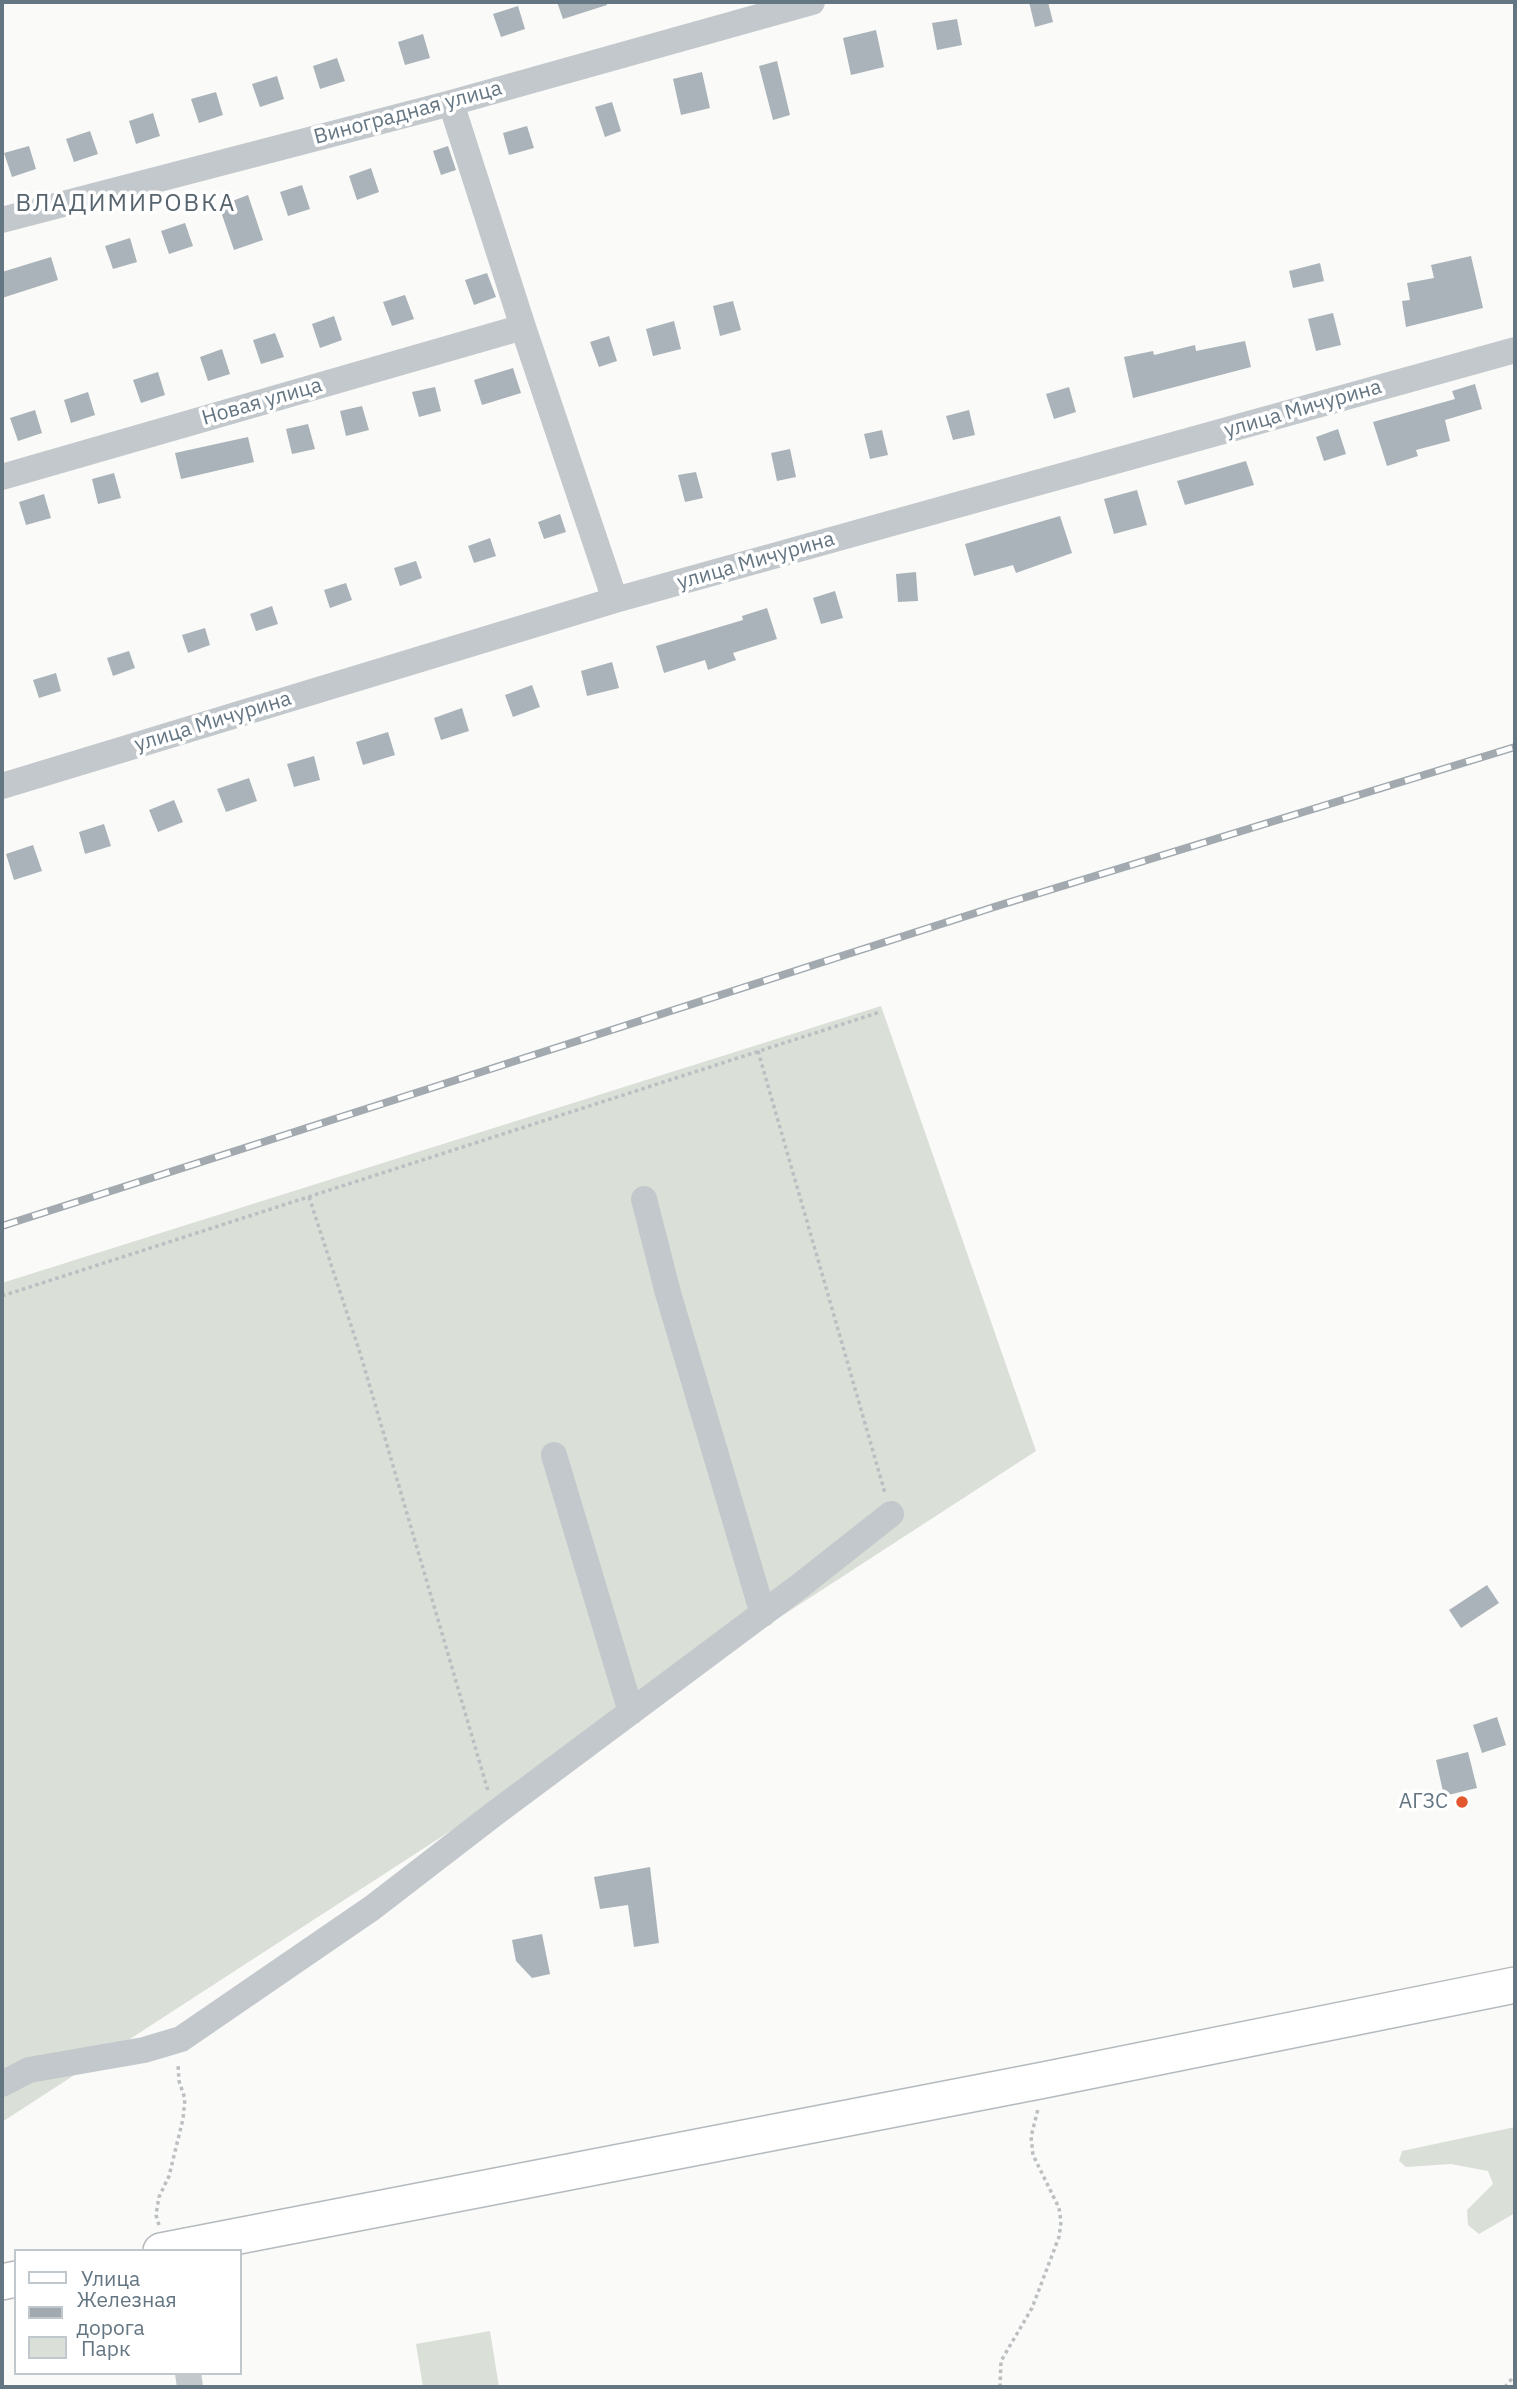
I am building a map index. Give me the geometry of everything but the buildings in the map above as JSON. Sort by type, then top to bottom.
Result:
[{"type":"main road","points":[[173,2249],[1044,2080],[1515,1985]]},
{"type":"street","name":"Виноградная улица","points":[[2,220],[451,103],[812,2]]},
{"type":"street","points":[[451,103],[615,600]]},
{"type":"street","name":"Новая улица","points":[[2,477],[523,327]]},
{"type":"street","name":"улица Мичурина","points":[[2,786],[615,600],[1515,350]]},
{"type":"street","points":[[644,1199],[668,1293],[763,1614]]},
{"type":"street","points":[[554,1455],[631,1712]]},
{"type":"street","points":[[2,2084],[29,2070],[144,2050],[181,2039],[372,1909],[891,1514]]},
{"type":"path","points":[[2,1296],[880,1012]]},
{"type":"path","points":[[758,1051],[891,1514]]},
{"type":"path","points":[[309,1196],[361,1356],[494,1814]]},
{"type":"path","points":[[168,2249],[156,2215],[159,2197],[170,2176],[186,2099],[179,2081],[181,2039]]},
{"type":"path","points":[[1000,2387],[1002,2361],[1032,2308],[1059,2237],[1059,2208],[1033,2155],[1031,2137],[1044,2080]]},
{"type":"path","points":[[1504,2387],[1515,2375]]},
{"type":"green space","points":[[881,1006],[1036,1451],[2,2122],[2,1283]]},
{"type":"green space","points":[[1515,2127],[1515,2213],[1479,2234],[1468,2225],[1467,2210],[1493,2184],[1488,2171],[1451,2164],[1406,2167],[1399,2161],[1402,2151]]},
{"type":"green space","points":[[490,2331],[499,2387],[423,2387],[416,2344]]},
{"type":"railway","points":[[2,1226],[994,907],[1515,747]]},
{"type":"place","name":"АГЗС","points":[[1462,1802]]},
{"type":"district","name":"ВЛАДИМИРОВКА","points":[[126,204]]}]
